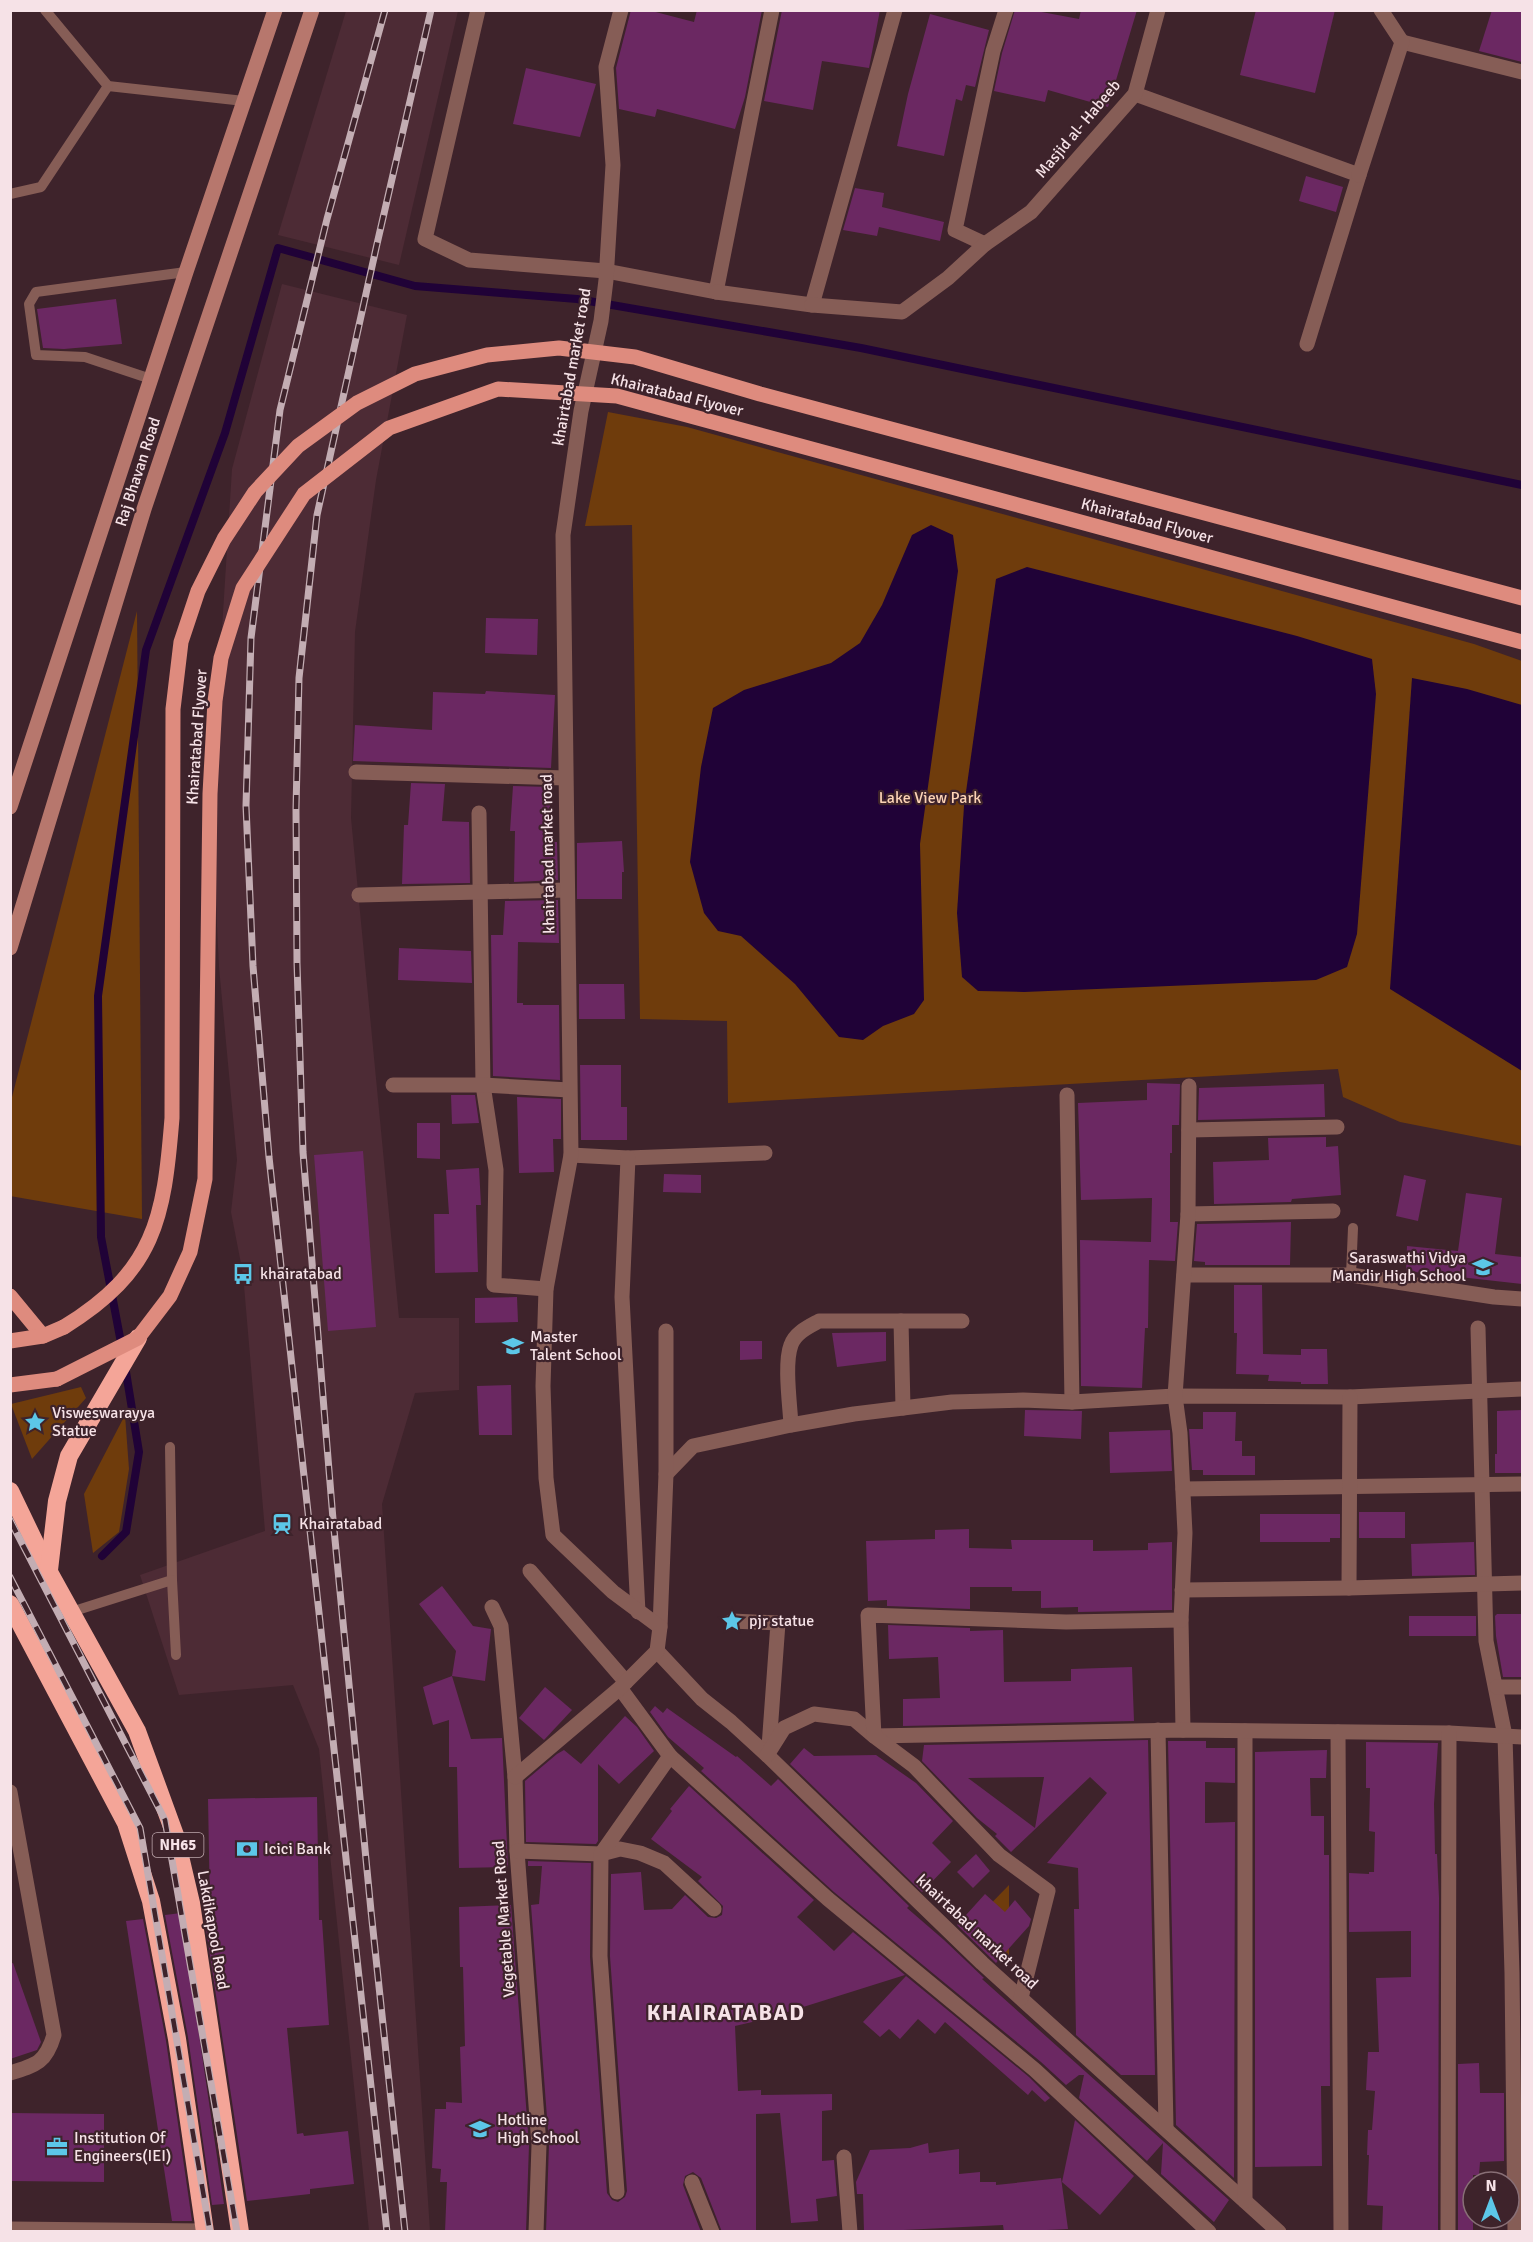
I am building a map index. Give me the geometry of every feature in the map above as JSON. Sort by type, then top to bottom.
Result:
[{"type":"highway","points":[[49,1572],[57,1501],[69,1456],[138,1338]]},
{"type":"highway","name":"Lakdikapool Road","points":[[10,1491],[49,1572],[137,1731],[176,1835],[191,1903],[240,2232]]},
{"type":"highway","name":"NH65","points":[[10,1604],[17,1632],[126,1823],[151,1901],[177,2039],[205,2231]]},
{"type":"main road","name":"Raj Bhavan Road","points":[[10,807],[275,10]]},
{"type":"main road","name":"Raj Bhavan Road","points":[[10,948],[144,509],[312,10]]},
{"type":"main road","name":"Khairatabad Flyover","points":[[10,1341],[42,1336],[64,1327],[89,1312],[133,1270],[154,1231],[168,1170],[172,1118],[173,709],[181,642],[198,591],[224,539],[255,492],[298,446],[357,404],[415,374],[487,355],[559,348],[635,357],[760,394],[1522,598]]},
{"type":"main road","name":"Khairatabad Flyover","points":[[10,1385],[57,1379],[138,1338],[170,1296],[190,1252],[205,1179],[210,794],[215,701],[221,658],[243,588],[304,494],[389,428],[498,389],[617,396],[1522,642]]},
{"type":"main road","points":[[10,1296],[42,1336]]},
{"type":"street","name":"Masjid al- Habeeb","points":[[478,10],[425,240],[469,260],[606,276],[812,305],[902,312],[948,278],[985,244],[1031,212],[1135,94],[1158,10]]},
{"type":"street","name":"khairtabad market road","points":[[621,10],[606,67],[613,165],[606,276],[601,321],[581,411],[563,535],[571,1155],[546,1289],[543,1386],[546,1478],[553,1535],[613,1593],[660,1627]]},
{"type":"street","points":[[716,292],[772,10]]},
{"type":"street","points":[[812,305],[895,10]]},
{"type":"street","points":[[985,244],[956,230],[993,51],[1006,10]]},
{"type":"street","points":[[1381,10],[1402,42],[1522,72]]},
{"type":"street","points":[[1307,344],[1402,42]]},
{"type":"street","points":[[1135,94],[1359,175]]},
{"type":"street","points":[[356,772],[565,778]]},
{"type":"street","points":[[479,813],[483,1085],[496,1170],[494,1285],[546,1289]]},
{"type":"street","points":[[359,895],[567,891]]},
{"type":"street","points":[[393,1085],[483,1085],[569,1090]]},
{"type":"street","points":[[1183,1730],[1181,1620],[1185,1533],[1176,1396],[1188,1214],[1190,1086]]},
{"type":"street","points":[[1067,1095],[1072,1402]]},
{"type":"street","points":[[1189,1130],[1337,1127]]},
{"type":"street","points":[[571,1155],[628,1158],[765,1153]]},
{"type":"street","points":[[628,1158],[622,1297],[638,1611]]},
{"type":"street","points":[[1188,1214],[1333,1211]]},
{"type":"street","points":[[1184,1275],[1351,1275],[1494,1297],[1522,1299]]},
{"type":"street","points":[[791,1425],[788,1360],[791,1344],[801,1331],[819,1321],[962,1321]]},
{"type":"street","points":[[901,1321],[903,1408]]},
{"type":"street","points":[[1478,1328],[1486,1641],[1505,1736],[1512,1973],[1515,2232]]},
{"type":"street","points":[[515,1777],[623,1685],[657,1651],[666,1474],[666,1331]]},
{"type":"street","points":[[666,1474],[693,1446],[854,1414],[952,1402],[1023,1400],[1072,1402],[1176,1396],[1350,1397],[1522,1389]]},
{"type":"street","points":[[1349,1588],[1350,1397]]},
{"type":"street","points":[[1183,1489],[1522,1484]]},
{"type":"street","points":[[530,1571],[623,1685],[670,1756],[828,1899],[1035,2070],[1209,2232]]},
{"type":"street","points":[[1182,1590],[1522,1583]]},
{"type":"street","name":"Vegetable Market Road","points":[[492,1607],[501,1626],[515,1777],[517,1851],[539,2145],[536,2232]]},
{"type":"street","points":[[874,1736],[868,1615],[1066,1622],[1181,1620]]},
{"type":"street","points":[[732,1621],[778,1623],[768,1751]]},
{"type":"street","name":"khairtabad market road","points":[[657,1651],[702,1699],[768,1751],[1021,1998],[1279,2232]]},
{"type":"street","points":[[1497,1687],[1522,1687]]},
{"type":"street","points":[[768,1751],[784,1728],[814,1714],[854,1719],[914,1766],[999,1855],[1048,1891],[1021,1998]]},
{"type":"street","points":[[1158,1730],[1166,2128]]},
{"type":"street","points":[[874,1736],[1183,1730],[1449,1732],[1522,1737]]},
{"type":"street","points":[[1245,1731],[1245,2201]]},
{"type":"street","points":[[1338,1732],[1341,2232]]},
{"type":"street","points":[[1448,2232],[1449,1732]]},
{"type":"street","points":[[617,2193],[600,1956],[601,1854],[670,1756]]},
{"type":"street","points":[[10,1792],[17,1869],[54,2035],[49,2053],[39,2062],[10,2073]]},
{"type":"street","points":[[517,1851],[601,1854],[620,1849],[639,1853],[664,1863],[714,1910]]},
{"type":"street","points":[[844,2157],[850,2232]]},
{"type":"street","points":[[692,2182],[712,2232]]},
{"type":"street","points":[[10,2229],[205,2231]]},
{"type":"lane","points":[[45,10],[108,86],[244,101]]},
{"type":"lane","points":[[10,194],[41,187],[108,86]]},
{"type":"lane","points":[[151,379],[85,357],[36,355],[28,304],[36,292],[186,272]]},
{"type":"lane","points":[[1351,1275],[1353,1228]]},
{"type":"lane","points":[[170,1447],[172,1580],[176,1655]]},
{"type":"lane","points":[[71,1611],[172,1580]]},
{"type":"shaded area","points":[[346,11],[458,11],[399,265],[278,235]]},
{"type":"shaded area","points":[[282,284],[407,315],[376,480],[355,632],[351,818],[399,1318],[459,1318],[459,1390],[415,1393],[382,1504],[430,2231],[369,2231],[319,1749],[293,1685],[179,1695],[140,1575],[265,1531],[243,1274],[231,1212],[237,1160],[219,967],[211,805],[232,469]]},
{"type":"shaded area","points":[[931,525],[953,535],[958,571],[920,844],[924,1000],[914,1014],[883,1026],[863,1040],[839,1037],[795,984],[741,936],[718,931],[704,913],[690,862],[701,767],[713,708],[744,690],[831,663],[860,643],[882,605],[912,535]]},
{"type":"shaded area","points":[[1027,567],[1297,636],[1372,659],[1376,694],[1357,934],[1347,967],[1316,980],[1024,992],[978,991],[962,977],[957,913],[964,806],[996,579]]},
{"type":"shaded area","points":[[1412,678],[1467,689],[1522,705],[1522,1071],[1390,989]]},
{"type":"green space","name":"Lake View Park","points":[[608,412],[687,427],[1474,644],[1522,661],[1522,1146],[1400,1122],[1343,1097],[1338,1069],[728,1103],[727,1021],[640,1019],[632,525],[585,526]]},
{"type":"green space","points":[[137,611],[142,1219],[10,1196],[11,1101]]},
{"type":"green space","points":[[81,1387],[86,1398],[32,1459],[11,1404]]},
{"type":"green space","points":[[125,1415],[129,1469],[119,1532],[93,1553],[84,1494]]},
{"type":"green space","points":[[1009,1885],[1009,1966],[973,1922]]},
{"type":"building","points":[[631,10],[648,10],[694,22],[697,10],[762,10],[745,97],[735,129],[657,109],[655,117],[619,109],[616,68]]},
{"type":"building","points":[[782,10],[880,10],[869,68],[822,61],[813,110],[764,101]]},
{"type":"building","points":[[1015,10],[1031,10],[1079,19],[1081,10],[1137,10],[1108,107],[1048,90],[1045,102],[994,91]]},
{"type":"building","points":[[1256,10],[1335,10],[1315,93],[1240,75]]},
{"type":"building","points":[[1492,10],[1522,10],[1522,62],[1479,51]]},
{"type":"building","points":[[930,14],[989,30],[975,87],[966,85],[962,101],[956,99],[944,156],[897,146],[908,94]]},
{"type":"building","points":[[526,68],[596,84],[580,137],[513,124]]},
{"type":"building","points":[[1306,176],[1343,187],[1336,212],[1299,201]]},
{"type":"building","points":[[855,188],[884,193],[882,207],[944,222],[940,241],[879,227],[877,236],[843,230]]},
{"type":"building","points":[[116,299],[122,344],[64,349],[43,348],[37,309]]},
{"type":"building","points":[[486,618],[538,619],[537,655],[485,653]]},
{"type":"building","points":[[486,691],[555,695],[551,768],[353,761],[355,725],[432,730],[433,692],[485,694]]},
{"type":"building","points":[[411,783],[445,784],[442,821],[469,822],[470,883],[402,884],[404,825],[408,825]]},
{"type":"building","points":[[513,786],[551,787],[548,842],[557,842],[558,880],[514,882],[515,831],[510,831]]},
{"type":"building","points":[[622,841],[624,872],[622,872],[622,899],[577,899],[577,843]]},
{"type":"building","points":[[558,900],[559,943],[518,942],[517,1003],[559,1005],[560,1080],[493,1076],[491,935],[503,935],[505,901]]},
{"type":"building","points":[[399,948],[471,951],[472,983],[398,980]]},
{"type":"building","points":[[579,984],[624,984],[625,1019],[579,1019]]},
{"type":"building","points":[[580,1065],[621,1065],[621,1107],[627,1107],[627,1140],[581,1140]]},
{"type":"building","points":[[1147,1083],[1180,1084],[1179,1125],[1172,1125],[1172,1153],[1170,1153],[1170,1222],[1178,1222],[1175,1261],[1149,1260],[1148,1328],[1145,1328],[1142,1388],[1081,1386],[1080,1240],[1151,1242],[1152,1198],[1081,1200],[1078,1103],[1147,1100]]},
{"type":"building","points":[[1324,1084],[1325,1117],[1198,1120],[1199,1088]]},
{"type":"building","points":[[451,1095],[475,1095],[479,1123],[452,1124]]},
{"type":"building","points":[[517,1097],[561,1099],[561,1139],[553,1139],[554,1172],[519,1173]]},
{"type":"building","points":[[417,1123],[440,1123],[440,1159],[417,1158]]},
{"type":"building","points":[[1326,1137],[1326,1147],[1338,1146],[1341,1195],[1292,1199],[1291,1202],[1214,1204],[1213,1162],[1269,1160],[1268,1138]]},
{"type":"building","points":[[363,1151],[376,1327],[328,1331],[314,1155]]},
{"type":"building","points":[[479,1168],[481,1205],[476,1205],[478,1272],[435,1273],[434,1214],[449,1214],[446,1170]]},
{"type":"building","points":[[664,1174],[701,1175],[701,1193],[663,1192]]},
{"type":"building","points":[[1404,1175],[1426,1180],[1418,1221],[1396,1216]]},
{"type":"building","points":[[1466,1193],[1502,1198],[1495,1254],[1522,1257],[1522,1284],[1406,1271],[1407,1246],[1458,1251]]},
{"type":"building","points":[[1291,1222],[1290,1265],[1205,1265],[1205,1262],[1194,1261],[1197,1224]]},
{"type":"building","points":[[1234,1285],[1262,1285],[1263,1354],[1301,1355],[1301,1349],[1327,1349],[1328,1384],[1268,1381],[1269,1375],[1236,1374],[1237,1333],[1234,1333]]},
{"type":"building","points":[[517,1297],[518,1322],[475,1323],[475,1298]]},
{"type":"building","points":[[886,1332],[886,1361],[837,1367],[832,1333]]},
{"type":"building","points":[[740,1341],[762,1341],[762,1359],[740,1360]]},
{"type":"building","points":[[511,1385],[512,1435],[479,1435],[477,1386]]},
{"type":"building","points":[[1025,1410],[1082,1411],[1081,1439],[1024,1436]]},
{"type":"building","points":[[1522,1410],[1522,1473],[1495,1473],[1497,1411]]},
{"type":"building","points":[[1203,1412],[1236,1412],[1235,1441],[1242,1441],[1242,1456],[1255,1456],[1255,1475],[1203,1475],[1203,1470],[1192,1470],[1189,1429],[1203,1429]]},
{"type":"building","points":[[1170,1430],[1172,1471],[1110,1473],[1109,1432]]},
{"type":"building","points":[[1359,1512],[1405,1512],[1405,1538],[1359,1538]]},
{"type":"building","points":[[1260,1514],[1340,1514],[1340,1538],[1330,1538],[1330,1542],[1260,1542]]},
{"type":"building","points":[[969,1529],[969,1548],[1012,1549],[1011,1540],[1093,1540],[1093,1551],[1148,1550],[1148,1543],[1172,1542],[1172,1610],[1078,1612],[1078,1607],[1041,1608],[1041,1591],[1012,1591],[1012,1587],[970,1587],[970,1609],[887,1606],[887,1600],[868,1601],[866,1541],[935,1539],[935,1530]]},
{"type":"building","points":[[1474,1542],[1475,1575],[1412,1576],[1411,1544]]},
{"type":"building","points":[[442,1586],[473,1626],[491,1629],[485,1681],[452,1676],[456,1651],[419,1604]]},
{"type":"building","points":[[1497,1614],[1522,1614],[1522,1677],[1503,1677],[1496,1636],[1495,1616]]},
{"type":"building","points":[[1409,1616],[1476,1616],[1476,1636],[1409,1636]]},
{"type":"building","points":[[888,1625],[970,1628],[970,1631],[1003,1630],[1004,1682],[1071,1681],[1071,1669],[1132,1667],[1134,1721],[903,1726],[903,1699],[940,1698],[938,1657],[889,1659]]},
{"type":"building","points":[[452,1676],[471,1739],[502,1738],[508,1867],[459,1868],[457,1767],[449,1767],[449,1720],[433,1725],[423,1687]]},
{"type":"building","points":[[545,1687],[572,1710],[544,1740],[519,1718]]},
{"type":"building","points":[[655,1706],[663,1713],[667,1708],[737,1756],[771,1786],[778,1779],[909,1906],[907,1908],[984,1978],[982,1979],[1229,2200],[1214,2222],[1161,2174],[1163,2143],[1147,2161],[1079,2098],[1084,2075],[1079,2075],[1066,2085],[834,1892],[701,1771],[704,1768],[668,1737],[650,1712]]},
{"type":"building","points":[[625,1716],[637,1727],[654,1751],[619,1784],[598,1764],[598,1841],[596,1844],[526,1842],[525,1781],[564,1750],[581,1764]]},
{"type":"building","points":[[1148,1740],[1155,2075],[1121,2075],[1076,2035],[1074,1909],[1079,1909],[1078,1868],[1047,1863],[1107,1793],[1090,1777],[1011,1852],[995,1836],[997,1834],[977,1818],[922,1761],[924,1745]],"holes":[[[1044,1777],[1035,1828],[968,1778]]]},
{"type":"building","points":[[1168,1741],[1206,1741],[1206,1748],[1235,1748],[1235,1783],[1205,1782],[1205,1823],[1235,1822],[1234,2178],[1176,2125]]},
{"type":"building","points":[[1366,1742],[1438,1743],[1434,1804],[1439,1898],[1438,2232],[1382,2232],[1383,2206],[1367,2205],[1368,2130],[1372,2130],[1375,2091],[1366,2090],[1368,2052],[1379,2052],[1376,1978],[1411,1977],[1411,1931],[1349,1932],[1349,1873],[1374,1872],[1375,1832],[1369,1831],[1370,1788],[1366,1788]]},
{"type":"building","points":[[804,1748],[814,1756],[876,1755],[916,1783],[953,1821],[932,1843],[951,1862],[922,1892],[790,1764]]},
{"type":"building","points":[[1327,1750],[1326,1778],[1310,1778],[1311,1816],[1324,1816],[1324,1855],[1329,1855],[1330,2086],[1321,2086],[1322,2166],[1255,2167],[1255,1752]]},
{"type":"building","points":[[689,1786],[814,1900],[797,1917],[834,1951],[853,1932],[905,1975],[765,2019],[735,2026],[738,2091],[761,2090],[761,2095],[832,2094],[832,2110],[822,2111],[822,2161],[834,2160],[837,2196],[816,2199],[818,2221],[791,2223],[780,2113],[756,2114],[756,2232],[722,2232],[701,2178],[693,2172],[685,2176],[683,2185],[701,2232],[546,2232],[549,2144],[531,1905],[539,1904],[542,1866],[528,1866],[528,1861],[591,1863],[590,1957],[607,2193],[612,2200],[618,2202],[625,2197],[627,2191],[610,1956],[611,1874],[641,1872],[644,1910],[672,1909],[685,1895],[708,1917],[716,1918],[722,1915],[723,1906],[698,1881],[702,1877],[651,1839],[672,1811],[670,1809]]},
{"type":"building","points":[[317,1797],[319,1920],[322,1920],[329,2025],[287,2028],[297,2134],[303,2133],[304,2136],[348,2131],[354,2184],[310,2189],[310,2194],[247,2201],[203,1909],[210,1908],[208,1799]]},
{"type":"building","points":[[976,1854],[990,1871],[973,1888],[957,1872]]},
{"type":"building","points":[[985,1894],[1005,1912],[1015,1900],[1031,1919],[1029,1926],[996,1963],[957,1925]]},
{"type":"building","points":[[511,1905],[529,2145],[526,2232],[445,2232],[447,2182],[440,2182],[441,2169],[432,2168],[435,2109],[446,2109],[446,2102],[462,2103],[460,2047],[465,2046],[459,1907]]},
{"type":"building","points":[[181,1913],[224,2204],[212,2205],[188,2037],[165,1915]]},
{"type":"building","points":[[143,1919],[166,2041],[192,2221],[172,2221],[126,1921]]},
{"type":"building","points":[[13,1963],[41,2042],[37,2050],[10,2059],[10,1964]]},
{"type":"building","points":[[906,1976],[1029,2077],[1050,2098],[1045,2102],[1032,2090],[1028,2095],[945,2022],[935,2034],[918,2019],[900,2039],[889,2029],[880,2037],[863,2022]]},
{"type":"building","points":[[1479,2063],[1480,2093],[1504,2093],[1504,2161],[1480,2162],[1479,2170],[1461,2170],[1461,2230],[1473,2230],[1473,2232],[1458,2232],[1458,2064]]},
{"type":"building","name":"Institution Of Engineers(IEI)","points":[[10,2113],[104,2114],[104,2182],[10,2181]]},
{"type":"building","points":[[1075,2120],[1134,2176],[1100,2215],[1062,2182]]},
{"type":"building","points":[[928,2143],[929,2153],[959,2149],[959,2174],[980,2172],[980,2182],[996,2182],[996,2185],[1061,2178],[1068,2229],[1004,2232],[1003,2225],[864,2232],[863,2194],[857,2194],[856,2182],[870,2150],[910,2148]]},
{"type":"waterway","points":[[122,1348],[101,1237],[98,996],[146,650],[225,433],[278,248],[415,286],[577,299],[861,348],[1522,485]]},
{"type":"waterway","points":[[102,1556],[126,1532],[139,1452],[125,1366]]},
{"type":"railway","points":[[385,10],[327,219],[280,410],[251,638],[246,806],[253,966],[269,1157],[387,2232]]},
{"type":"railway","points":[[405,2232],[333,1519],[303,1152],[297,963],[296,809],[299,678],[317,515],[431,10]]},
{"type":"railway","points":[[10,1520],[165,1820],[237,2232]]},
{"type":"railway","points":[[10,1577],[140,1828],[210,2232]]},
{"type":"place","name":"Saraswathi Vidya Mandir High School","points":[[1483,1267]]},
{"type":"place","name":"khairatabad","points":[[243,1274]]},
{"type":"place","name":"Master Talent School","points":[[513,1346]]},
{"type":"place","name":"Visweswarayya Statue","points":[[35,1422]]},
{"type":"place","name":"Khairatabad","points":[[282,1524]]},
{"type":"place","name":"pjr statue","points":[[732,1621]]},
{"type":"place","name":"Icici Bank","points":[[247,1849]]},
{"type":"place","name":"Hotline High School","points":[[480,2129]]},
{"type":"place","name":"Institution Of Engineers(IEI)","points":[[57,2147]]},
{"type":"district","name":"KHAIRATABAD","points":[[726,2012]]}]
